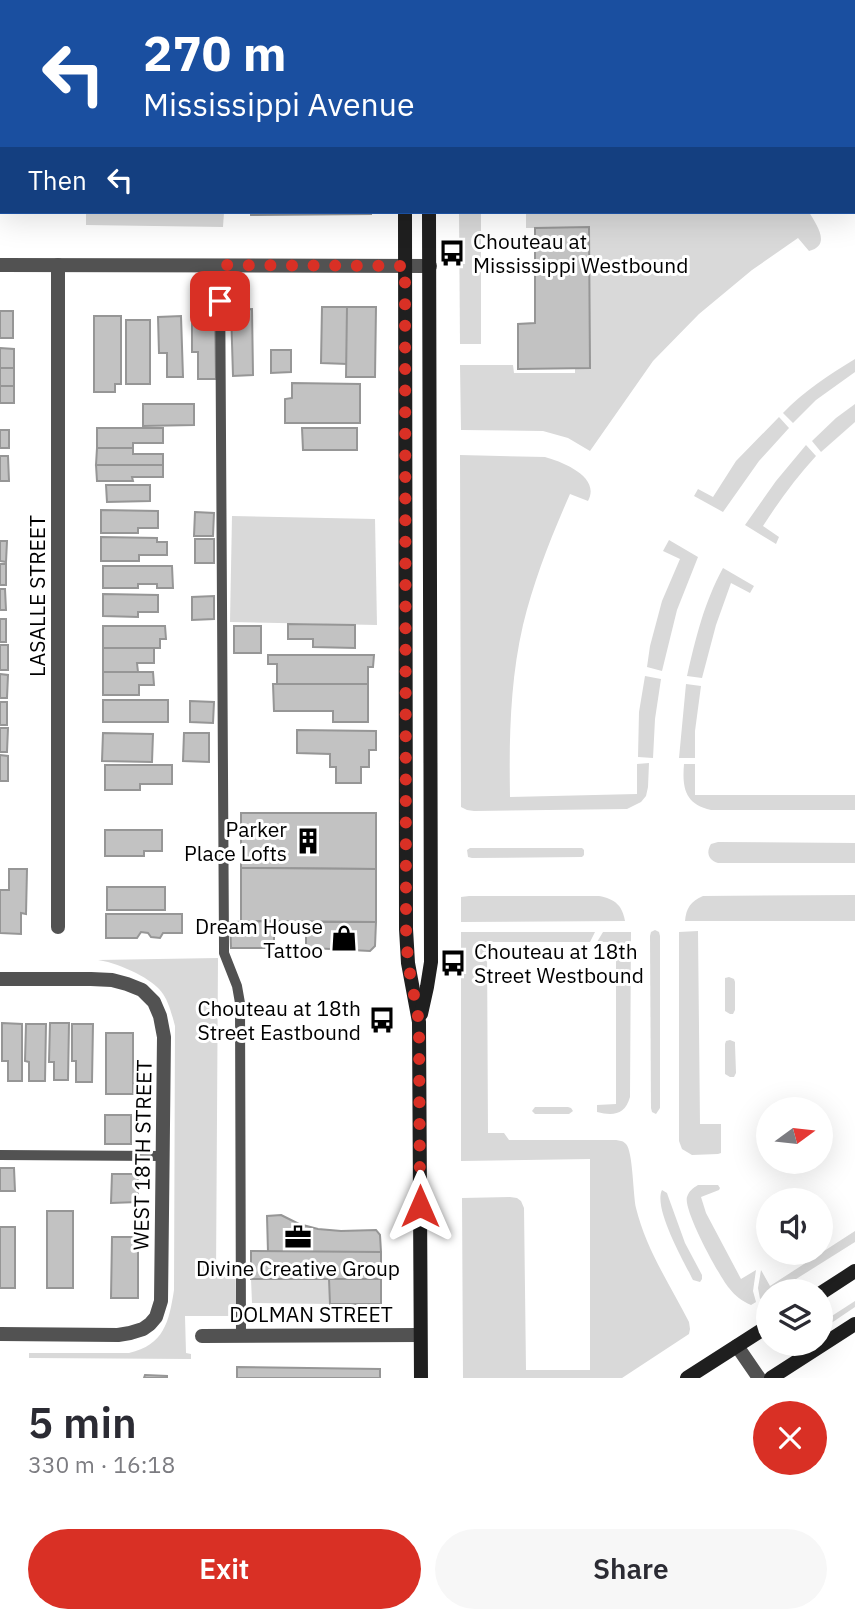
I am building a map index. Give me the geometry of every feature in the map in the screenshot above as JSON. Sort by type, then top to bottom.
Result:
[{"type":"main road","points":[[405,214],[406,929],[408,963],[419,1022],[421,1378]]},
{"type":"main road","points":[[419,1022],[428,987],[430,962],[429,214]]},
{"type":"main road","points":[[833,1286],[855,1272]]},
{"type":"main road","points":[[771,1378],[855,1324]]},
{"type":"main road","points":[[687,1378],[756,1334]]},
{"type":"street","points":[[0,265],[430,266]]},
{"type":"street","name":"LASALLE STREET","points":[[58,265],[58,927]]},
{"type":"street","name":"WEST 18TH STREET","points":[[0,979],[112,981],[127,984],[142,990],[154,1002],[164,1037],[162,1301],[156,1317],[143,1329],[118,1335],[0,1334]]},
{"type":"street","name":"DOLMAN STREET","points":[[202,1336],[420,1335]]},
{"type":"street","points":[[737,1346],[759,1378]]},
{"type":"lane","points":[[220,265],[224,953],[237,986],[240,1003],[241,1335]]},
{"type":"lane","points":[[0,1155],[162,1156]]},
{"type":"shaded area","points":[[86,214],[224,214],[223,227],[86,225]]},
{"type":"shaded area","points":[[459,214],[481,214],[481,344],[460,344]]},
{"type":"shaded area","points":[[526,214],[810,214],[821,239],[816,248],[809,251],[798,238],[752,270],[699,314],[653,361],[590,451],[568,438],[543,431],[461,430],[460,365],[513,365],[514,373],[575,373],[575,368],[590,368],[589,228],[526,228]]},
{"type":"shaded area","points":[[855,359],[855,372],[816,400],[793,423],[783,413],[808,390]]},
{"type":"shaded area","points":[[855,404],[855,422],[821,452],[812,441]]},
{"type":"shaded area","points":[[779,417],[789,428],[759,461],[723,512],[694,496],[698,489],[713,497],[736,461]]},
{"type":"shaded area","points":[[806,445],[816,456],[763,526],[779,537],[776,544],[745,525]]},
{"type":"shaded area","points":[[460,455],[545,457],[578,472],[589,485],[591,492],[588,501],[570,494],[532,592],[523,625],[515,667],[511,711],[510,797],[637,794],[637,764],[649,763],[646,796],[641,802],[627,809],[474,811],[461,807]]},
{"type":"shaded area","points":[[232,516],[375,519],[377,625],[230,622]]},
{"type":"shaded area","points":[[669,540],[698,557],[677,610],[662,671],[647,667],[662,601],[680,559],[663,551]]},
{"type":"shaded area","points":[[723,568],[754,586],[750,593],[731,583],[702,678],[687,676],[706,607]]},
{"type":"shaded area","points":[[645,676],[661,679],[653,758],[638,757],[639,712]]},
{"type":"shaded area","points":[[686,684],[701,686],[695,731],[695,758],[679,758]]},
{"type":"shaded area","points":[[684,764],[695,764],[695,795],[855,795],[855,810],[711,810],[696,804],[687,794]]},
{"type":"shaded area","points":[[855,843],[855,863],[718,863],[710,858],[708,853],[711,844]]},
{"type":"shaded area","points":[[582,848],[584,855],[472,858],[468,857],[467,850]]},
{"type":"shaded area","points":[[855,895],[855,921],[685,921],[690,906],[703,896]]},
{"type":"shaded area","points":[[599,896],[617,904],[625,921],[461,922],[461,897]]},
{"type":"shaded area","points":[[655,930],[660,936],[660,1108],[656,1114],[651,1108],[650,936]]},
{"type":"shaded area","points":[[698,931],[700,1124],[721,1124],[721,1153],[692,1155],[682,1149],[679,1141],[679,932]]},
{"type":"shaded area","points":[[461,932],[595,932],[590,942],[487,942],[488,1133],[504,1133],[509,1140],[616,1140],[626,1144],[640,1223],[690,1329],[689,1334],[622,1378],[463,1378],[462,1198],[517,1198],[524,1208],[526,1370],[590,1370],[590,1159],[461,1161]]},
{"type":"shaded area","points":[[603,932],[631,932],[630,1097],[622,1111],[613,1114],[597,1112],[597,1105],[616,1104],[616,942],[597,942]]},
{"type":"shaded area","points":[[218,958],[216,1277],[235,1279],[236,1316],[185,1316],[186,1353],[191,1354],[191,1359],[29,1358],[29,1353],[129,1353],[150,1344],[167,1322],[174,1290],[175,1026],[167,1000],[159,988],[136,973],[98,960]]},
{"type":"shaded area","points":[[729,977],[735,982],[733,1014],[725,1011],[725,978]]},
{"type":"shaded area","points":[[730,1040],[735,1042],[734,1077],[725,1074],[725,1044]]},
{"type":"shaded area","points":[[535,1107],[568,1107],[573,1111],[569,1114],[535,1114],[532,1111]]},
{"type":"shaded area","points":[[698,1185],[718,1185],[720,1188],[701,1197],[706,1213],[741,1279],[756,1270],[753,1291],[756,1302],[751,1305],[729,1288],[710,1257],[690,1215],[687,1197]]},
{"type":"shaded area","points":[[662,1190],[667,1193],[685,1243],[702,1275],[700,1282],[693,1280],[665,1222],[660,1198]]},
{"type":"shaded area","points":[[855,1231],[855,1242],[833,1256],[833,1245]]},
{"type":"shaded area","points":[[802,1265],[818,1265],[796,1279],[781,1279]]},
{"type":"shaded area","points":[[251,1279],[329,1279],[330,1304],[252,1303]]},
{"type":"shaded area","points":[[855,1301],[855,1307],[833,1322],[833,1315]]},
{"type":"building","points":[[251,214],[371,214],[251,215]]},
{"type":"building","points":[[589,227],[590,368],[518,369],[518,324],[535,323],[535,228]]},
{"type":"building","points":[[322,307],[347,307],[347,364],[321,363]]},
{"type":"building","points":[[347,307],[376,307],[375,377],[346,377]]},
{"type":"building","points":[[252,309],[253,375],[233,376],[231,310]]},
{"type":"building","points":[[0,311],[13,311],[13,338],[0,338]]},
{"type":"building","points":[[94,316],[121,316],[121,384],[115,384],[115,392],[94,392]]},
{"type":"building","points":[[181,316],[183,377],[167,377],[167,353],[159,353],[158,317]]},
{"type":"building","points":[[192,317],[215,317],[216,379],[198,379],[198,352],[192,352]]},
{"type":"building","points":[[126,320],[150,320],[150,384],[126,384]]},
{"type":"building","points":[[0,348],[14,349],[14,368],[0,368]]},
{"type":"building","points":[[271,350],[291,350],[291,372],[271,373]]},
{"type":"building","points":[[0,368],[14,368],[14,386],[0,386]]},
{"type":"building","points":[[292,383],[360,384],[360,423],[285,423],[285,399],[292,398]]},
{"type":"building","points":[[0,386],[14,386],[14,403],[0,403]]},
{"type":"building","points":[[143,404],[194,404],[194,425],[143,426]]},
{"type":"building","points":[[97,428],[163,428],[163,443],[133,443],[133,448],[97,448]]},
{"type":"building","points":[[302,428],[357,428],[357,450],[303,450]]},
{"type":"building","points":[[0,430],[9,430],[9,448],[0,448]]},
{"type":"building","points":[[97,448],[133,448],[133,454],[163,454],[163,465],[96,465]]},
{"type":"building","points":[[0,456],[8,456],[9,481],[0,481]]},
{"type":"building","points":[[96,465],[163,465],[163,477],[132,477],[133,481],[97,481]]},
{"type":"building","points":[[106,485],[150,485],[150,501],[107,502]]},
{"type":"building","points":[[101,510],[158,511],[158,528],[138,528],[138,533],[101,533]]},
{"type":"building","points":[[195,512],[214,513],[213,536],[194,536]]},
{"type":"building","points":[[101,537],[157,538],[157,542],[167,542],[167,555],[139,555],[139,561],[101,561]]},
{"type":"building","points":[[195,539],[214,539],[214,563],[195,563]]},
{"type":"building","points":[[0,541],[7,541],[6,562],[0,561]]},
{"type":"building","points":[[0,564],[6,564],[6,585],[0,585]]},
{"type":"building","points":[[103,566],[172,566],[173,588],[157,588],[157,584],[138,584],[138,588],[103,588]]},
{"type":"building","points":[[0,589],[5,589],[6,610],[0,610]]},
{"type":"building","points":[[103,594],[158,595],[158,612],[138,612],[138,617],[103,616]]},
{"type":"building","points":[[214,596],[214,619],[192,620],[192,597]]},
{"type":"building","points":[[0,619],[6,619],[6,642],[0,642]]},
{"type":"building","points":[[288,624],[355,625],[355,648],[313,647],[313,639],[288,639]]},
{"type":"building","points":[[103,626],[165,626],[166,639],[160,639],[160,648],[103,648]]},
{"type":"building","points":[[234,626],[261,626],[261,653],[234,653]]},
{"type":"building","points":[[0,645],[8,645],[8,670],[0,670]]},
{"type":"building","points":[[103,648],[154,648],[154,663],[137,663],[138,672],[103,672]]},
{"type":"building","points":[[268,655],[374,655],[373,667],[368,667],[368,684],[277,684],[277,664],[268,664]]},
{"type":"building","points":[[103,672],[153,672],[154,685],[139,685],[139,695],[103,695]]},
{"type":"building","points":[[0,674],[8,675],[7,698],[0,698]]},
{"type":"building","points":[[273,684],[368,684],[368,722],[333,722],[333,711],[274,711]]},
{"type":"building","points":[[103,700],[168,700],[168,722],[103,722]]},
{"type":"building","points":[[190,701],[214,702],[213,723],[190,722]]},
{"type":"building","points":[[0,702],[7,702],[7,725],[0,725]]},
{"type":"building","points":[[0,728],[8,728],[7,752],[0,752]]},
{"type":"building","points":[[297,730],[376,731],[376,750],[369,750],[369,767],[361,767],[361,783],[336,783],[336,767],[330,767],[330,754],[297,753]]},
{"type":"building","points":[[103,733],[153,734],[152,762],[102,761]]},
{"type":"building","points":[[184,733],[209,733],[209,762],[183,761]]},
{"type":"building","points":[[0,755],[8,756],[8,781],[0,781]]},
{"type":"building","points":[[105,765],[172,765],[172,784],[140,784],[140,790],[105,790]]},
{"type":"building","name":"Parker Place Lofts","points":[[241,813],[376,813],[376,869],[241,868]]},
{"type":"building","points":[[105,830],[162,830],[162,851],[144,851],[144,856],[105,856]]},
{"type":"building","points":[[241,868],[376,869],[376,922],[241,921]]},
{"type":"building","points":[[9,869],[27,869],[26,914],[21,913],[21,934],[0,933],[0,890],[9,890]]},
{"type":"building","points":[[107,887],[165,887],[165,910],[107,910]]},
{"type":"building","points":[[106,914],[182,914],[182,933],[163,933],[160,938],[141,932],[137,938],[106,938]]},
{"type":"building","points":[[274,921],[274,948],[231,948],[230,922]]},
{"type":"building","points":[[306,922],[376,922],[375,946],[370,951],[311,948],[306,944],[306,936],[302,931]]},
{"type":"building","points":[[2,1023],[22,1024],[22,1081],[8,1081],[8,1061],[2,1061]]},
{"type":"building","points":[[50,1023],[69,1023],[68,1080],[54,1080],[54,1062],[49,1062]]},
{"type":"building","points":[[26,1024],[46,1024],[45,1081],[29,1081],[29,1062],[25,1061]]},
{"type":"building","points":[[72,1024],[93,1024],[92,1082],[76,1082],[76,1061],[72,1061]]},
{"type":"building","points":[[106,1033],[133,1033],[133,1094],[106,1094]]},
{"type":"building","points":[[105,1115],[131,1115],[131,1144],[105,1144]]},
{"type":"building","points":[[0,1168],[14,1168],[15,1191],[0,1191]]},
{"type":"building","points":[[112,1174],[138,1174],[138,1202],[111,1203]]},
{"type":"building","points":[[47,1211],[73,1211],[73,1288],[47,1288]]},
{"type":"building","points":[[281,1215],[318,1229],[376,1230],[380,1235],[381,1252],[268,1252],[267,1216]]},
{"type":"building","points":[[0,1227],[15,1227],[15,1288],[0,1288]]},
{"type":"building","points":[[112,1237],[138,1237],[138,1298],[111,1298]]},
{"type":"building","points":[[251,1251],[381,1252],[381,1279],[251,1279]]},
{"type":"building","points":[[329,1279],[381,1279],[381,1304],[330,1304]]},
{"type":"building","points":[[237,1367],[380,1369],[380,1378],[237,1378]]},
{"type":"building","points":[[145,1375],[167,1376],[167,1378],[144,1378]]},
{"type":"place","name":"Chouteau at Mississippi Westbound","points":[[452,253]]},
{"type":"place","name":"Parker Place Lofts","points":[[308,841]]},
{"type":"place","name":"Dream House Tattoo","points":[[344,938]]},
{"type":"place","name":"Chouteau at 18th Street Westbound","points":[[453,963]]},
{"type":"place","name":"Chouteau at 18th Street Eastbound","points":[[382,1020]]},
{"type":"place","name":"Divine Creative Group","points":[[298,1237]]},
{"type":"route","points":[[220,301],[220,265],[405,266],[406,929],[408,963],[419,1022],[420,1206]]}]
